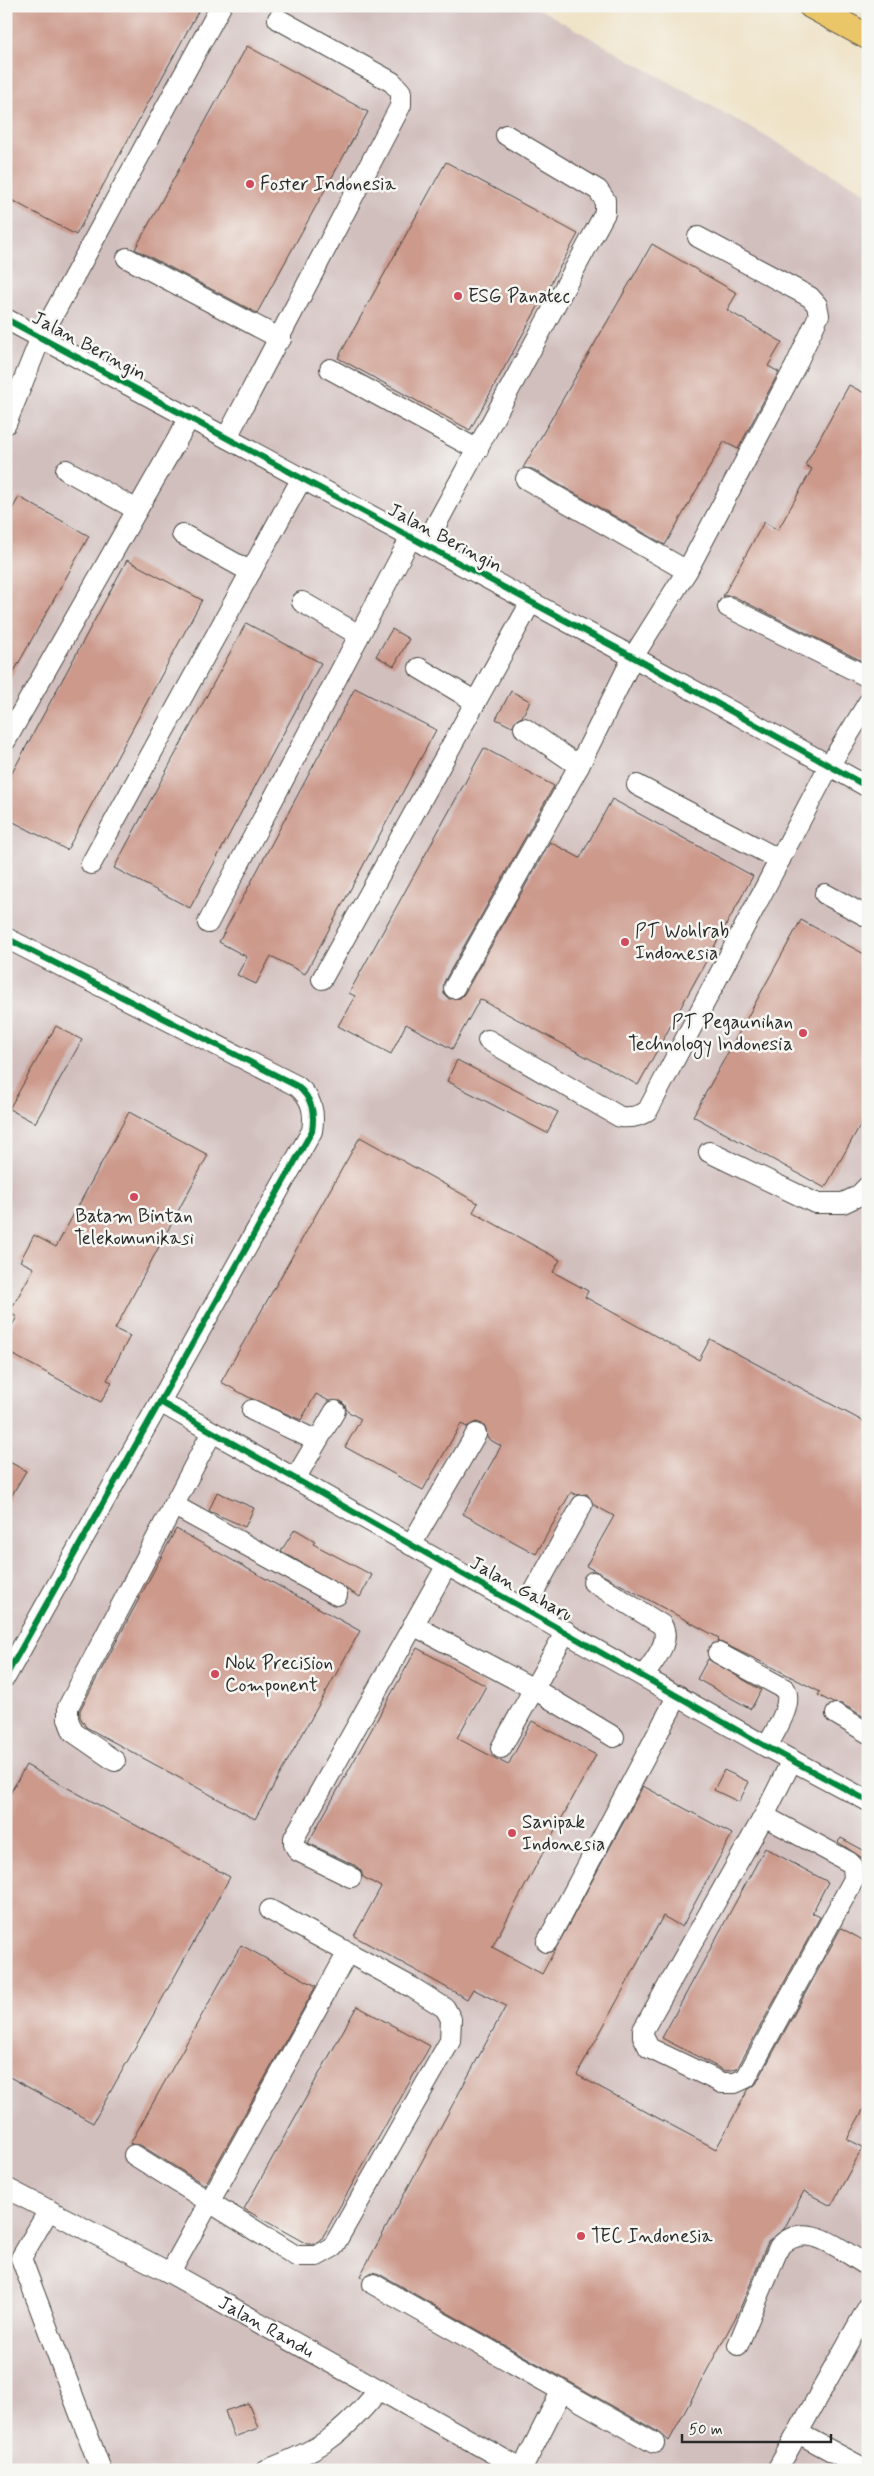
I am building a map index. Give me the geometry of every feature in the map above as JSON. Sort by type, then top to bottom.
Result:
[{"type":"main road","points":[[811,6],[868,37]]},
{"type":"street","points":[[6,424],[42,337],[221,6]]},
{"type":"street","points":[[228,437],[281,339],[401,105],[402,98],[399,88],[392,82],[278,19]]},
{"type":"street","points":[[208,923],[359,635],[478,450],[605,213],[605,200],[598,190],[506,134]]},
{"type":"street","points":[[454,988],[579,766],[633,657],[687,571],[795,367],[819,315],[817,305],[810,297],[698,237]]},
{"type":"street","points":[[127,258],[281,339]]},
{"type":"street","name":"Jalan Beringin","points":[[6,319],[228,437],[868,787]]},
{"type":"street","points":[[330,368],[478,450]]},
{"type":"street","points":[[6,740],[190,417]]},
{"type":"street","points":[[66,470],[137,510]]},
{"type":"street","points":[[91,864],[302,478]]},
{"type":"street","points":[[526,479],[687,571]]},
{"type":"street","points":[[182,534],[251,572]]},
{"type":"street","points":[[302,602],[359,635]]},
{"type":"street","points":[[322,979],[531,602]]},
{"type":"street","points":[[728,607],[868,678]]},
{"type":"street","points":[[419,668],[476,702]]},
{"type":"street","points":[[488,1040],[620,1116],[628,1118],[643,1114],[648,1110],[829,766],[868,703]]},
{"type":"street","points":[[524,728],[579,766]]},
{"type":"street","points":[[638,785],[780,860]]},
{"type":"street","points":[[825,894],[868,917]]},
{"type":"street","points":[[6,938],[297,1086],[306,1093],[312,1105],[314,1118],[312,1131],[6,1676]]},
{"type":"street","points":[[709,1152],[815,1204],[843,1202],[858,1196],[868,1186]]},
{"type":"street","name":"Jalan Gaharu","points":[[160,1402],[411,1545],[526,1608],[767,1747],[868,1801]]},
{"type":"street","points":[[252,1410],[317,1441]]},
{"type":"street","points":[[295,1479],[334,1411]]},
{"type":"street","points":[[116,1762],[72,1732],[68,1719],[68,1707],[212,1432]]},
{"type":"street","points":[[411,1545],[476,1434]]},
{"type":"street","points":[[173,1505],[337,1595]]},
{"type":"street","points":[[526,1608],[582,1505]]},
{"type":"street","points":[[351,1877],[298,1851],[294,1844],[294,1838],[447,1565]]},
{"type":"street","points":[[593,1582],[662,1625],[666,1632],[666,1639],[644,1676]]},
{"type":"street","points":[[414,1625],[534,1689],[614,1737]]},
{"type":"street","points":[[501,1748],[566,1632]]},
{"type":"street","points":[[718,1653],[785,1689],[788,1693],[788,1703],[767,1747]]},
{"type":"street","points":[[547,1942],[678,1696]]},
{"type":"street","points":[[836,1714],[868,1733]]},
{"type":"street","points":[[764,1816],[849,1862],[852,1866],[854,1879],[746,2078],[735,2083],[722,2083],[649,2048],[643,2036],[643,2030],[764,1816],[792,1760]]},
{"type":"street","points":[[134,2155],[296,2256],[308,2258],[326,2252],[332,2246],[450,2041],[451,2019],[445,2008],[270,1910]]},
{"type":"street","points":[[170,2274],[348,1952]]},
{"type":"street","name":"Jalan Randu","points":[[6,2188],[170,2274],[378,2391],[522,2469]]},
{"type":"street","points":[[49,2210],[21,2258],[101,2470]]},
{"type":"street","points":[[738,2345],[779,2247],[786,2239],[797,2234],[818,2236],[868,2266]]},
{"type":"street","points":[[373,2284],[654,2443]]},
{"type":"street","points":[[778,2470],[868,2307]]},
{"type":"street","points":[[266,2470],[310,2452],[332,2439],[356,2418],[378,2391]]},
{"type":"street","points":[[522,2469],[562,2392]]},
{"type":"street","points":[[798,2433],[868,2470]]},
{"type":"shaded area","points":[[6,6],[534,6],[868,194],[868,2470],[6,2470]]},
{"type":"building","points":[[6,6],[201,6],[76,235],[6,197]]},
{"type":"building","name":"Foster Indonesia","points":[[247,46],[368,112],[257,313],[135,249]]},
{"type":"building","name":"ESG Panatec","points":[[446,162],[578,234],[470,430],[338,358]]},
{"type":"building","points":[[652,244],[737,293],[727,310],[782,342],[768,366],[779,372],[738,449],[724,442],[665,545],[532,469],[523,468]]},
{"type":"building","points":[[849,385],[868,395],[868,664],[733,596],[723,596],[764,522],[778,530],[812,469],[805,465]]},
{"type":"building","points":[[19,497],[89,536],[6,686],[6,520]]},
{"type":"building","points":[[127,560],[202,600],[67,850],[6,818],[6,784]]},
{"type":"building","points":[[246,623],[321,663],[190,908],[114,868]]},
{"type":"building","points":[[392,629],[409,639],[394,666],[376,656]]},
{"type":"building","points":[[355,688],[436,730],[305,974],[271,956],[256,984],[237,975],[247,957],[219,942]]},
{"type":"building","points":[[511,691],[530,701],[522,717],[515,721],[512,727],[496,719]]},
{"type":"building","points":[[484,748],[554,786],[444,982],[444,994],[449,999],[460,998],[464,994],[550,842],[580,858],[612,799],[753,876],[638,1085],[480,999],[452,1049],[406,1024],[391,1054],[338,1026],[355,996],[349,993]]},
{"type":"building","name":"PT Pegaunihan Technology Indonesia","points":[[801,920],[868,956],[868,1111],[825,1188],[693,1116]]},
{"type":"building","points":[[56,1026],[82,1040],[35,1123],[9,1109]]},
{"type":"building","points":[[457,1060],[558,1112],[547,1133],[447,1081]]},
{"type":"building","points":[[129,1112],[208,1155],[115,1329],[130,1336],[107,1380],[112,1382],[101,1402],[6,1351],[6,1335],[17,1317],[9,1313],[34,1268],[20,1261],[34,1235],[56,1247]]},
{"type":"building","points":[[360,1137],[478,1203],[473,1212],[560,1260],[553,1272],[588,1291],[585,1297],[699,1360],[710,1339],[868,1424],[868,1719],[842,1704],[833,1703],[818,1695],[820,1692],[718,1641],[719,1638],[586,1566],[614,1516],[594,1505],[587,1494],[576,1495],[571,1492],[536,1554],[463,1514],[501,1446],[487,1438],[486,1429],[482,1424],[476,1422],[467,1427],[461,1424],[423,1490],[345,1447],[361,1419],[347,1411],[341,1401],[329,1401],[316,1394],[301,1420],[250,1398],[221,1382]]},
{"type":"building","points":[[6,1460],[26,1471],[6,1505]]},
{"type":"building","points":[[217,1492],[254,1508],[245,1527],[209,1511]]},
{"type":"building","name":"Nok Precision Component","points":[[176,1529],[360,1631],[255,1819],[86,1727],[80,1717],[80,1710]]},
{"type":"building","points":[[295,1529],[315,1541],[313,1544],[372,1575],[360,1597],[281,1551]]},
{"type":"building","points":[[417,1648],[486,1686],[457,1738],[508,1765],[532,1721],[596,1755],[492,1947],[542,1974],[643,1786],[732,1834],[682,1927],[663,1916],[577,2075],[716,2149],[748,2090],[756,2084],[841,1928],[868,1943],[868,2101],[847,2139],[863,2147],[831,2206],[804,2191],[784,2229],[768,2242],[739,2311],[669,2441],[660,2433],[379,2274],[372,2272],[363,2278],[360,2276],[506,2006],[473,1989],[467,1999],[354,1936],[381,1887],[363,1877],[361,1871],[356,1866],[308,1843]]},
{"type":"building","points":[[708,1659],[761,1690],[751,1709],[697,1679]]},
{"type":"building","points":[[26,1765],[230,1877],[93,2123],[6,2075],[6,1801]]},
{"type":"building","points":[[724,1770],[749,1782],[739,1802],[714,1790]]},
{"type":"building","points":[[841,1838],[865,1851],[862,1858],[838,1842]]},
{"type":"building","points":[[765,1848],[828,1882],[812,1913],[820,1917],[737,2069],[725,2071],[662,2038]]},
{"type":"building","points":[[241,1945],[316,1986],[205,2185],[140,2145],[130,2144]]},
{"type":"building","points":[[357,2006],[430,2046],[321,2240],[314,2244],[307,2244],[244,2209]]},
{"type":"building","points":[[248,2403],[258,2428],[234,2437],[225,2411]]},
{"type":"cycle path","points":[[6,319],[633,657],[868,787]]},
{"type":"cycle path","points":[[6,938],[297,1086],[306,1095],[313,1112],[312,1131],[6,1676]]},
{"type":"cycle path","points":[[160,1402],[767,1747],[868,1801]]},
{"type":"place","name":"Foster Indonesia","points":[[250,184]]},
{"type":"place","name":"ESG Panatec","points":[[458,296]]},
{"type":"place","name":"PT Wohlrab Indonesia","points":[[625,942]]},
{"type":"place","name":"PT Pegaunihan Technology Indonesia","points":[[803,1033]]},
{"type":"place","name":"Batam Bintan Telekomunikasi","points":[[134,1197]]},
{"type":"place","name":"Nok Precision Component","points":[[215,1674]]},
{"type":"place","name":"Sanipak Indonesia","points":[[512,1833]]},
{"type":"place","name":"TEC Indonesia","points":[[581,2236]]}]
